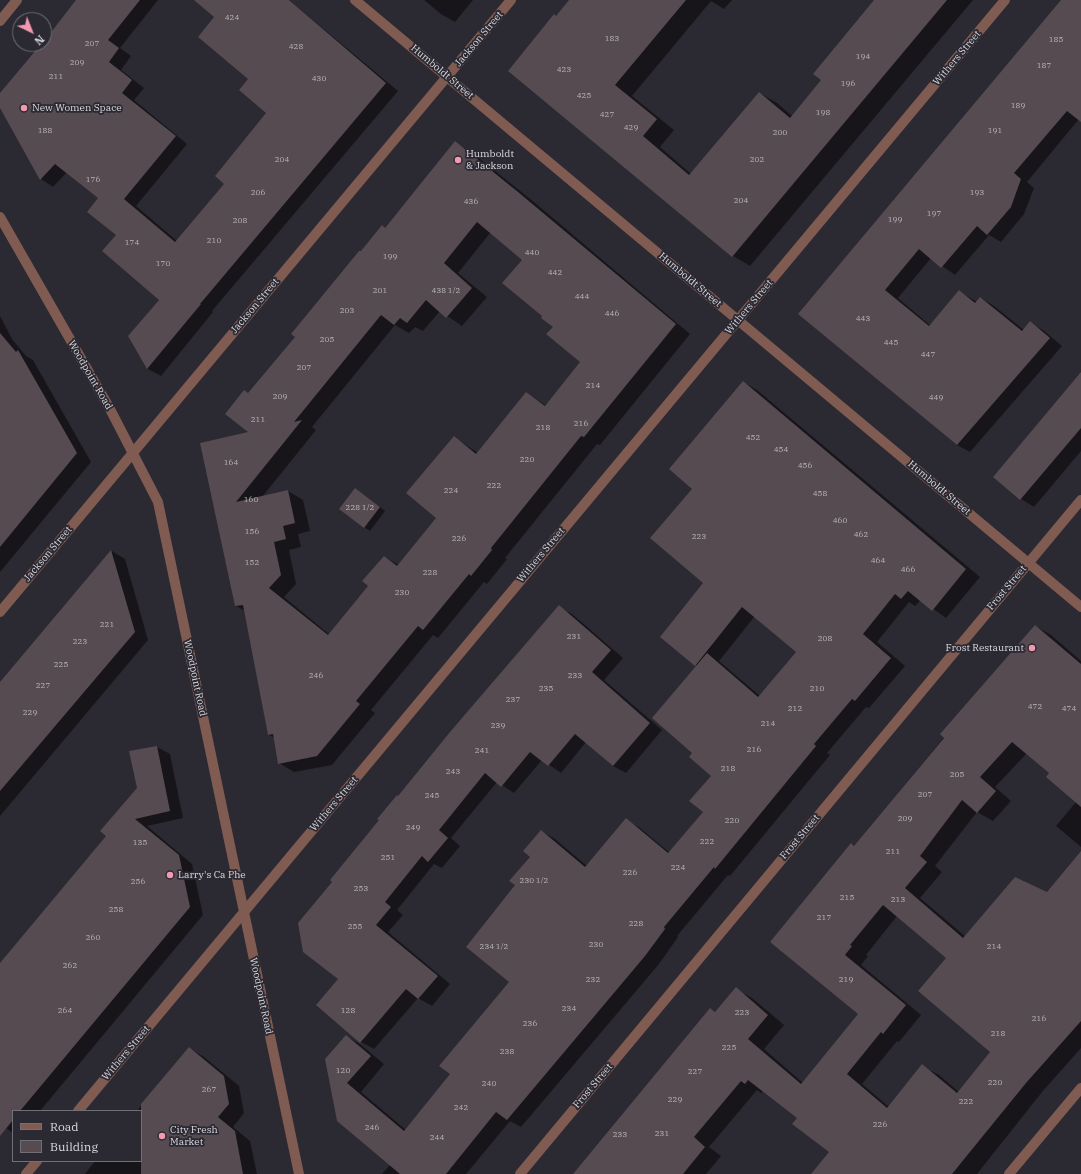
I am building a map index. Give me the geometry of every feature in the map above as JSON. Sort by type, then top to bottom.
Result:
[{"type":"street","points":[[0,21],[17,0]]},
{"type":"street","name":"Humboldt Street","points":[[355,0],[1081,607]]},
{"type":"street","name":"Jackson Street","points":[[0,612],[511,0]]},
{"type":"street","name":"Withers Street","points":[[79,1110],[1005,0]]},
{"type":"street","name":"Woodpoint Road","points":[[0,217],[110,409],[158,502],[299,1174]]},
{"type":"street","name":"Frost Street","points":[[520,1174],[1081,500]]},
{"type":"street","points":[[1009,1174],[1079,1094]]},
{"type":"street","points":[[26,1174],[36,1162]]},
{"type":"building","points":[[76,0],[140,0],[108,40],[119,48],[109,62],[132,80],[122,93],[176,136],[124,199],[175,242],[224,184],[215,176],[266,113],[239,90],[248,79],[198,37],[214,17],[194,0],[289,0],[386,83],[147,369],[128,336],[159,300],[102,251],[116,235],[87,212],[98,198],[55,164],[40,180],[0,108],[0,93],[34,52],[52,52],[52,31]]},
{"type":"building","points":[[569,0],[686,0],[615,85],[657,119],[643,136],[689,175],[759,92],[790,118],[821,80],[813,74],[874,0],[947,0],[732,257],[508,71],[554,14],[556,16]]},
{"type":"building","points":[[1061,0],[1081,0],[1081,122],[1067,111],[1014,173],[1021,179],[1011,207],[987,235],[977,226],[941,268],[919,249],[885,290],[929,326],[959,290],[975,303],[980,297],[1022,331],[1030,321],[1050,338],[957,445],[798,314]]},
{"type":"building","points":[[455,141],[676,324],[584,437],[581,436],[491,548],[492,550],[471,576],[469,574],[423,630],[418,626],[356,701],[360,704],[317,756],[278,764],[273,734],[268,735],[243,605],[235,606],[200,443],[248,432],[225,414],[244,390],[248,393],[295,337],[291,334],[359,251],[361,251],[382,225],[385,228]],"holes":[[[477,222],[522,260],[502,283],[553,327],[546,334],[580,362],[545,406],[526,392],[476,454],[454,436],[406,493],[436,518],[397,566],[384,556],[362,581],[368,586],[328,635],[269,588],[281,575],[274,542],[286,539],[283,526],[295,523],[288,490],[236,502],[302,420],[294,422],[381,315],[394,325],[400,318],[407,323],[426,300],[446,318],[472,288],[444,263]]]},
{"type":"building","points":[[0,333],[16,352],[18,350],[77,453],[0,547]]},
{"type":"building","points":[[1081,372],[1081,428],[1020,500],[993,477]]},
{"type":"building","points":[[743,381],[966,569],[932,611],[908,591],[901,599],[895,594],[863,634],[891,658],[855,701],[852,699],[814,744],[816,746],[715,869],[714,867],[664,927],[665,929],[645,956],[507,1120],[496,1112],[446,1174],[400,1174],[337,1121],[325,1059],[346,1035],[371,1056],[347,1083],[404,1131],[450,1074],[439,1066],[509,982],[466,947],[515,885],[509,881],[530,857],[523,851],[541,830],[585,867],[626,818],[668,853],[703,812],[689,801],[711,776],[689,757],[692,753],[652,718],[707,653],[758,697],[796,652],[742,607],[695,666],[660,637],[703,583],[650,538],[692,489],[669,469]]},
{"type":"building","points":[[355,488],[380,507],[364,528],[339,509]]},
{"type":"building","points":[[111,550],[135,632],[0,791],[0,682]]},
{"type":"building","points":[[559,605],[611,650],[592,672],[650,723],[613,766],[575,734],[548,766],[530,752],[501,787],[485,773],[439,830],[448,838],[428,862],[422,856],[385,902],[391,907],[376,925],[438,976],[418,999],[406,989],[360,1043],[316,1005],[338,979],[303,952],[298,923],[332,882],[330,880],[379,820],[377,819]]},
{"type":"building","points":[[1035,625],[1081,664],[1081,807],[1046,777],[1049,773],[1012,742],[980,777],[996,791],[977,813],[962,800],[920,856],[927,862],[905,888],[963,938],[1015,877],[1047,892],[1081,851],[1081,1021],[1026,1083],[952,1174],[811,1174],[829,1152],[792,1124],[797,1118],[748,1080],[745,1084],[741,1081],[694,1137],[705,1147],[683,1174],[573,1174],[710,1008],[715,1012],[736,987],[768,1015],[748,1039],[801,1084],[858,1014],[770,942],[851,843],[854,846],[944,738],[940,734]],"holes":[[[883,905],[946,958],[918,991],[990,1052],[957,1093],[922,1064],[887,1108],[847,1074],[881,1032],[883,1034],[906,1005],[845,955],[852,946],[850,945]]]},
{"type":"building","points":[[157,746],[170,811],[135,819],[179,855],[190,907],[21,1110],[12,1110],[12,1121],[0,1136],[0,963],[106,836],[100,831],[137,788],[129,751]]},
{"type":"building","points":[[189,1047],[224,1076],[229,1104],[218,1117],[235,1131],[243,1174],[141,1174],[141,1104]]},
{"type":"place","name":"New Women Space","points":[[24,108]]},
{"type":"place","name":"Humboldt & Jackson","points":[[458,160]]},
{"type":"place","name":"Frost Restaurant","points":[[1032,648]]},
{"type":"place","name":"Larry's Ca Phe","points":[[170,875]]},
{"type":"place","name":"City Fresh Market","points":[[162,1136]]}]
